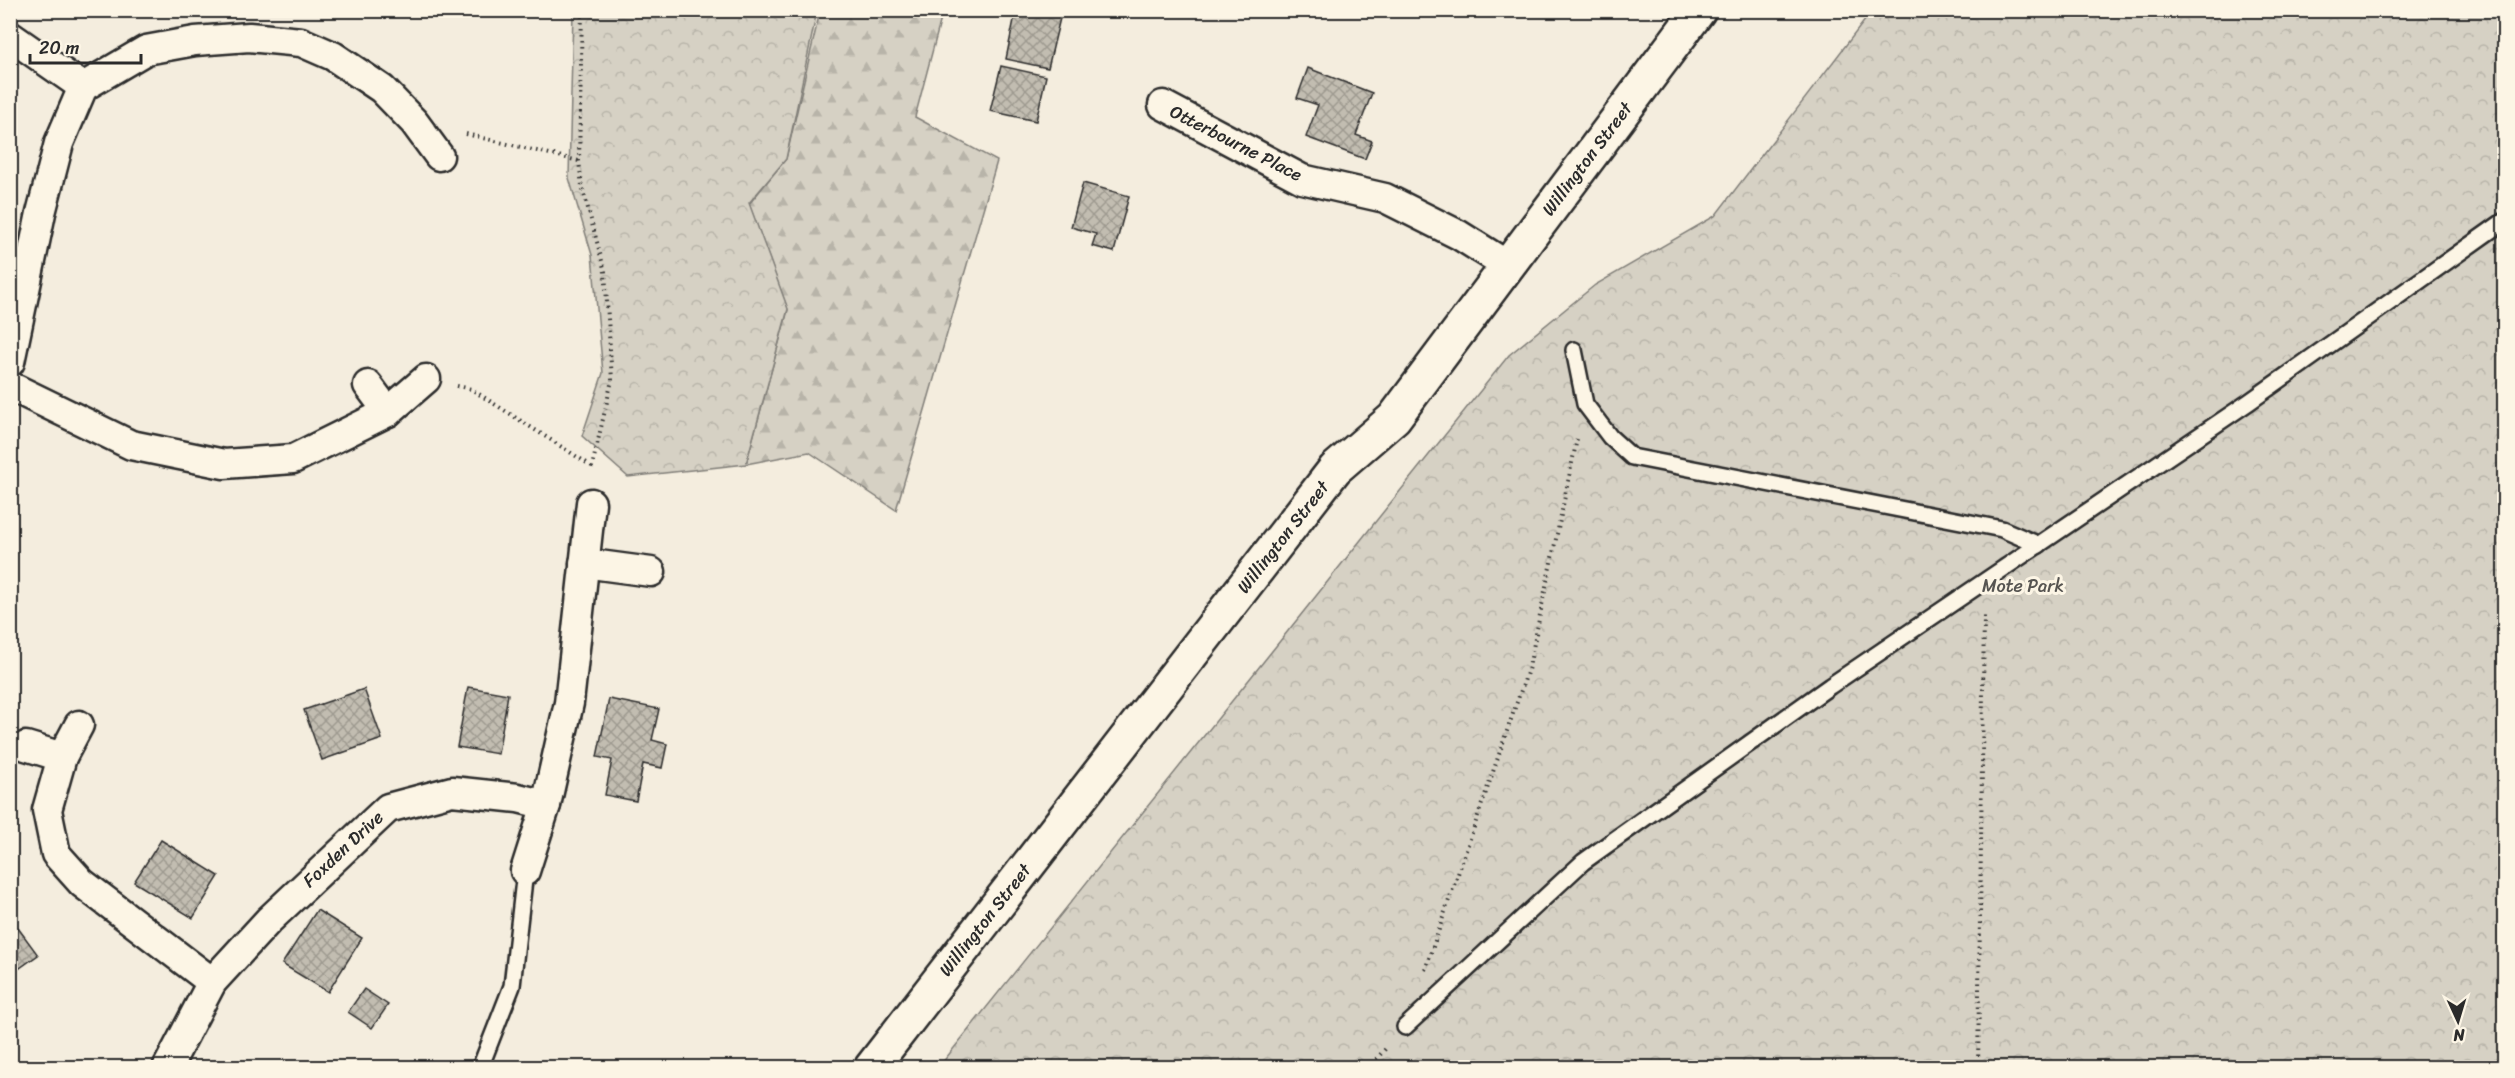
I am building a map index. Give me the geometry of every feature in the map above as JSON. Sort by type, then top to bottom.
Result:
[{"type":"street","name":"Willington Street","points":[[871,1068],[1335,469],[1394,418],[1699,10]]},
{"type":"street","points":[[10,36],[83,87]]},
{"type":"street","points":[[10,362],[38,225],[56,153],[83,87],[146,50],[195,41],[249,37],[301,42],[333,56],[382,89],[414,122],[440,156]]},
{"type":"street","name":"Otterbourne Place","points":[[1163,105],[1302,179],[1385,198],[1459,235],[1507,265]]},
{"type":"street","points":[[10,386],[131,445],[224,464],[293,459],[388,412],[426,379]]},
{"type":"street","points":[[368,385],[388,412]]},
{"type":"street","points":[[525,871],[546,805],[569,703],[591,503]]},
{"type":"street","points":[[584,563],[651,572]]},
{"type":"street","points":[[79,724],[62,757],[47,810],[56,854],[82,883],[212,982]]},
{"type":"street","points":[[26,746],[62,757]]},
{"type":"street","name":"Foxden Drive","points":[[167,1068],[212,982],[268,920],[388,808],[452,791],[518,798],[546,805]]},
{"type":"lane","points":[[1405,1027],[1583,862],[1830,686],[2039,545],[2505,221]]},
{"type":"lane","points":[[1575,350],[1584,404],[1610,437],[1632,457],[2002,529],[2039,545]]},
{"type":"lane","points":[[480,1068],[512,986],[525,871]]},
{"type":"path","points":[[582,10],[579,161],[582,186],[605,272],[612,380],[590,465],[591,503]]},
{"type":"path","points":[[414,122],[579,161]]},
{"type":"path","points":[[426,379],[471,390],[590,465]]},
{"type":"path","points":[[1424,970],[1529,667],[1584,404]]},
{"type":"path","points":[[1978,1068],[1984,581]]},
{"type":"green space","points":[[573,11],[817,11],[786,159],[749,203],[788,309],[746,464],[628,477],[582,436],[603,373],[592,255],[569,178]]},
{"type":"green space","points":[[820,11],[943,11],[915,117],[997,161],[896,510],[809,452],[746,464],[788,310],[749,204],[786,159]]},
{"type":"green space","name":"Mote Park","points":[[1872,11],[2504,11],[2504,1067],[938,1068],[1509,355],[1595,285],[1715,216]]},
{"type":"building","points":[[1016,10],[1062,10],[1048,68],[1006,59]]},
{"type":"building","points":[[1001,66],[1046,76],[1036,121],[990,111]]},
{"type":"building","points":[[1308,68],[1372,93],[1356,135],[1372,141],[1365,159],[1306,137],[1318,105],[1297,98]]},
{"type":"building","points":[[1083,183],[1129,196],[1114,252],[1092,246],[1096,234],[1071,227]]},
{"type":"building","points":[[468,687],[508,694],[498,754],[457,747]]},
{"type":"building","points":[[364,689],[382,739],[322,760],[304,710]]},
{"type":"building","points":[[609,699],[659,709],[652,740],[667,744],[662,768],[643,764],[636,801],[605,795],[612,760],[597,757]]},
{"type":"building","points":[[161,840],[219,876],[193,918],[134,882]]},
{"type":"building","points":[[317,910],[362,938],[328,992],[282,964]]},
{"type":"building","points":[[10,917],[38,955],[10,975]]},
{"type":"building","points":[[364,989],[388,1005],[372,1028],[348,1012]]}]
